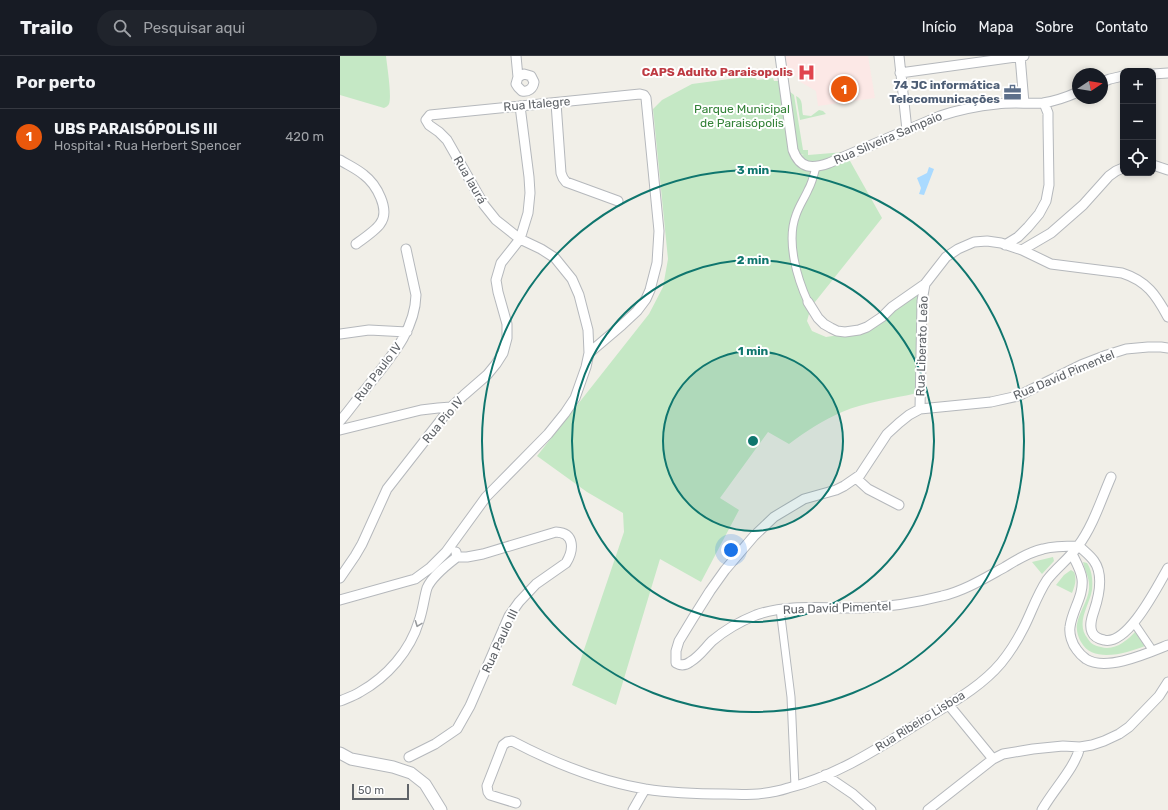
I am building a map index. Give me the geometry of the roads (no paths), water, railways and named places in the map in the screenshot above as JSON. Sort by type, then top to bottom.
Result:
[{"type":"street","points":[[516,56],[518,77]]},
{"type":"street","points":[[780,56],[793,150],[800,161],[809,166],[816,167],[809,190],[801,202],[795,216],[792,231],[793,250],[801,287],[808,302],[818,318],[824,324],[837,331],[853,332],[867,326],[882,317],[892,307],[925,284],[946,257],[966,245],[974,242],[986,241],[1022,250],[1051,264],[1129,275],[1151,289],[1168,316]]},
{"type":"street","points":[[898,56],[907,130]]},
{"type":"street","points":[[1020,56],[1024,103]]},
{"type":"street","points":[[900,73],[1024,56]]},
{"type":"street","points":[[1156,74],[1168,73]]},
{"type":"street","points":[[1108,80],[1120,77]]},
{"type":"street","name":"Rua Italegre","points":[[427,117],[430,115],[640,94],[644,95],[646,98],[659,231],[659,244],[655,271],[650,290],[643,304],[590,353]]},
{"type":"street","name":"Rua Silveira Sampaio","points":[[816,167],[829,163],[940,116],[963,109],[996,104],[1044,103],[1072,95]]},
{"type":"street","points":[[556,103],[561,173],[563,178],[566,182],[618,201]]},
{"type":"street","points":[[1005,245],[1018,237],[1028,227],[1039,214],[1046,201],[1049,185],[1049,129],[1048,113],[1044,103]]},
{"type":"street","name":"Rua Pio IV","points":[[340,578],[362,544],[387,489],[451,408],[487,375],[503,353],[507,338],[507,324],[496,280],[501,263],[520,239],[528,214],[530,187],[520,106]]},
{"type":"street","name":"Rua Iaurá","points":[[427,117],[427,124],[439,132],[447,140],[490,213],[496,220],[520,239]]},
{"type":"street","points":[[340,160],[364,174],[370,180],[381,197],[384,209],[381,224],[356,244]]},
{"type":"street","points":[[1156,167],[1168,170]]},
{"type":"street","points":[[1022,250],[1051,233],[1082,205],[1109,176],[1120,169]]},
{"type":"street","points":[[340,600],[415,579],[430,568],[446,552],[486,497],[548,434],[575,398],[590,353],[588,330],[579,295],[572,279],[555,258],[541,249],[520,239]]},
{"type":"street","name":"Rua Paulo IV","points":[[340,421],[400,345],[407,332],[414,310],[416,295],[406,249]]},
{"type":"street","name":"Rua Liberato Leão","points":[[920,409],[922,301],[925,284]]},
{"type":"street","points":[[340,334],[369,330],[407,332]]},
{"type":"street","name":"Rua David Pimentel","points":[[1079,546],[1056,546],[1042,549],[1017,560],[990,576],[958,590],[936,597],[899,605],[841,608],[809,606],[780,609],[757,615],[745,620],[712,641],[696,658],[690,662],[684,665],[676,663],[676,651],[679,641],[693,618],[725,570],[754,536],[774,517],[804,499],[836,490],[860,475],[887,434],[909,415],[920,409],[1006,399],[1018,396],[1081,365],[1126,349],[1168,348]]},
{"type":"street","points":[[340,430],[421,410],[451,408]]},
{"type":"street","name":"Rua Ribeiro Lisboa","points":[[516,803],[490,795],[487,788],[503,745],[512,741],[564,766],[602,780],[664,792],[759,794],[796,786],[840,769],[948,704],[982,681],[1001,662],[1021,632],[1048,580],[1079,546],[1092,523],[1111,477]]},
{"type":"street","points":[[856,478],[868,489],[899,506]]},
{"type":"street","name":"Rua Paulo III","points":[[409,757],[435,744],[457,728],[470,706],[509,616],[519,602],[536,584],[566,563],[570,558],[572,550],[570,539],[567,535],[561,532],[556,532],[483,554],[457,557]]},
{"type":"street","points":[[340,700],[360,692],[384,676],[407,648],[419,622],[428,586],[448,564],[457,557],[454,541]]},
{"type":"street","points":[[1079,546],[1090,555],[1095,562],[1099,574],[1099,592],[1091,622],[1092,632],[1095,637],[1107,641],[1117,638],[1134,624],[1168,568]]},
{"type":"street","points":[[1072,554],[1081,573],[1082,580],[1081,594],[1070,627],[1074,647],[1079,652],[1091,661],[1104,663],[1139,657],[1168,645]]},
{"type":"street","points":[[415,579],[422,580],[428,586]]},
{"type":"street","points":[[780,609],[792,697],[796,786]]},
{"type":"street","points":[[1134,624],[1153,651]]},
{"type":"street","points":[[928,810],[993,759],[1003,754],[1033,748],[1063,746],[1080,747],[1092,745],[1119,734],[1159,696],[1168,682]]},
{"type":"street","points":[[948,704],[993,759]]},
{"type":"street","points":[[1042,810],[1048,798],[1076,759],[1080,747]]},
{"type":"street","points":[[340,754],[351,759],[393,767],[411,773],[425,784],[441,810]]},
{"type":"street","points":[[825,775],[853,794],[871,810]]},
{"type":"street","points":[[633,810],[645,789]]},
{"type":"water","points":[[929,167],[934,169],[924,195],[919,194],[921,188],[917,178],[927,173]]},
{"type":"place","name":"CAPS Adulto Paraisopolis","points":[[806,72]]},
{"type":"place","name":"UBS PARAISÓPOLIS III","points":[[844,89]]},
{"type":"place","name":"74 JC informática Telecomunicações","points":[[1013,92]]},
{"type":"park label","name":"Parque Municipal de Paraisópolis","points":[[742,116]]}]
